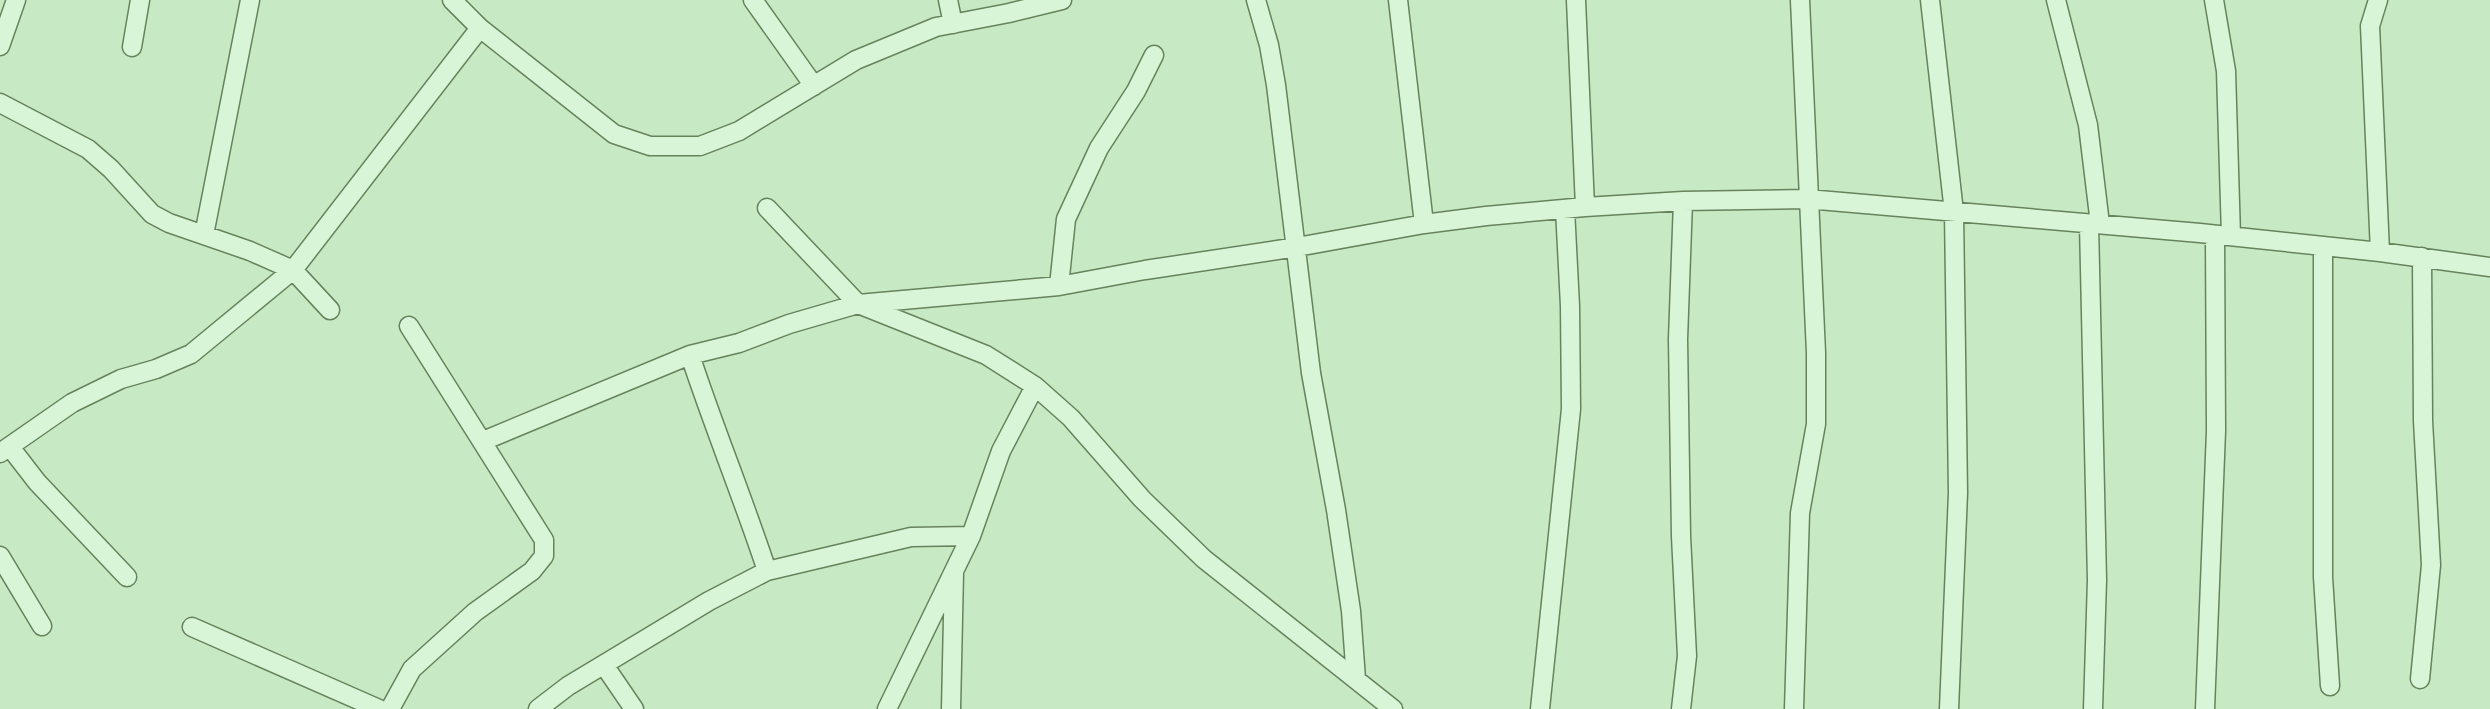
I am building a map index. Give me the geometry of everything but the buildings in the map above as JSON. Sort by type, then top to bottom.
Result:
[{"type":"street","points":[[0,46],[16,0]]},
{"type":"street","points":[[132,47],[140,0]]},
{"type":"street","points":[[204,235],[250,0]]},
{"type":"street","points":[[452,0],[537,76],[614,134],[650,146],[700,146],[739,131],[856,60],[936,27],[1062,0]]},
{"type":"street","points":[[753,0],[814,86]]},
{"type":"street","points":[[948,0],[953,24]]},
{"type":"street","points":[[1256,0],[1269,45],[1311,373],[1351,611],[1356,679]]},
{"type":"street","points":[[1398,0],[1424,224]]},
{"type":"street","points":[[1576,0],[1585,207]]},
{"type":"street","points":[[1794,709],[1800,513],[1816,424],[1816,353],[1800,0]]},
{"type":"street","points":[[1930,0],[1954,212],[1958,493],[1949,709]]},
{"type":"street","points":[[2056,0],[2088,125],[2095,224],[2097,580],[2093,709]]},
{"type":"street","points":[[2205,709],[2223,236],[2226,71],[2214,0]]},
{"type":"street","points":[[2378,0],[2370,26],[2380,252]]},
{"type":"street","points":[[127,577],[5,450],[72,403],[121,379],[191,354],[293,270],[480,28]]},
{"type":"street","points":[[1059,286],[1066,219],[1099,148],[1136,91],[1154,55]]},
{"type":"street","points":[[0,103],[88,149],[152,214],[293,270],[330,310]]},
{"type":"street","points":[[483,441],[690,355],[739,343],[789,324],[858,304],[1059,286],[1424,224],[1585,207],[1683,201],[1807,199],[2223,236],[2490,267]]},
{"type":"street","points":[[1681,709],[1687,656],[1681,536],[1678,339],[1683,201]]},
{"type":"street","points":[[767,208],[858,304],[986,355],[1035,386],[1071,418],[1142,499],[1204,559],[1393,709]]},
{"type":"street","points":[[1540,709],[1571,409],[1565,209]]},
{"type":"street","points":[[2323,246],[2323,577],[2330,686]]},
{"type":"street","points":[[2420,679],[2431,565],[2423,421],[2422,257]]},
{"type":"street","points":[[390,709],[412,669],[475,612],[532,571],[544,556],[544,540],[409,326]]},
{"type":"street","points":[[690,355],[767,571]]},
{"type":"street","points":[[887,709],[971,536],[1001,451],[1035,386]]},
{"type":"street","points":[[538,709],[568,686],[709,601],[767,571],[901,539],[971,536]]},
{"type":"street","points":[[0,556],[42,626]]},
{"type":"street","points":[[951,709],[955,565]]},
{"type":"street","points":[[192,627],[379,709]]},
{"type":"street","points":[[604,665],[634,709]]}]
